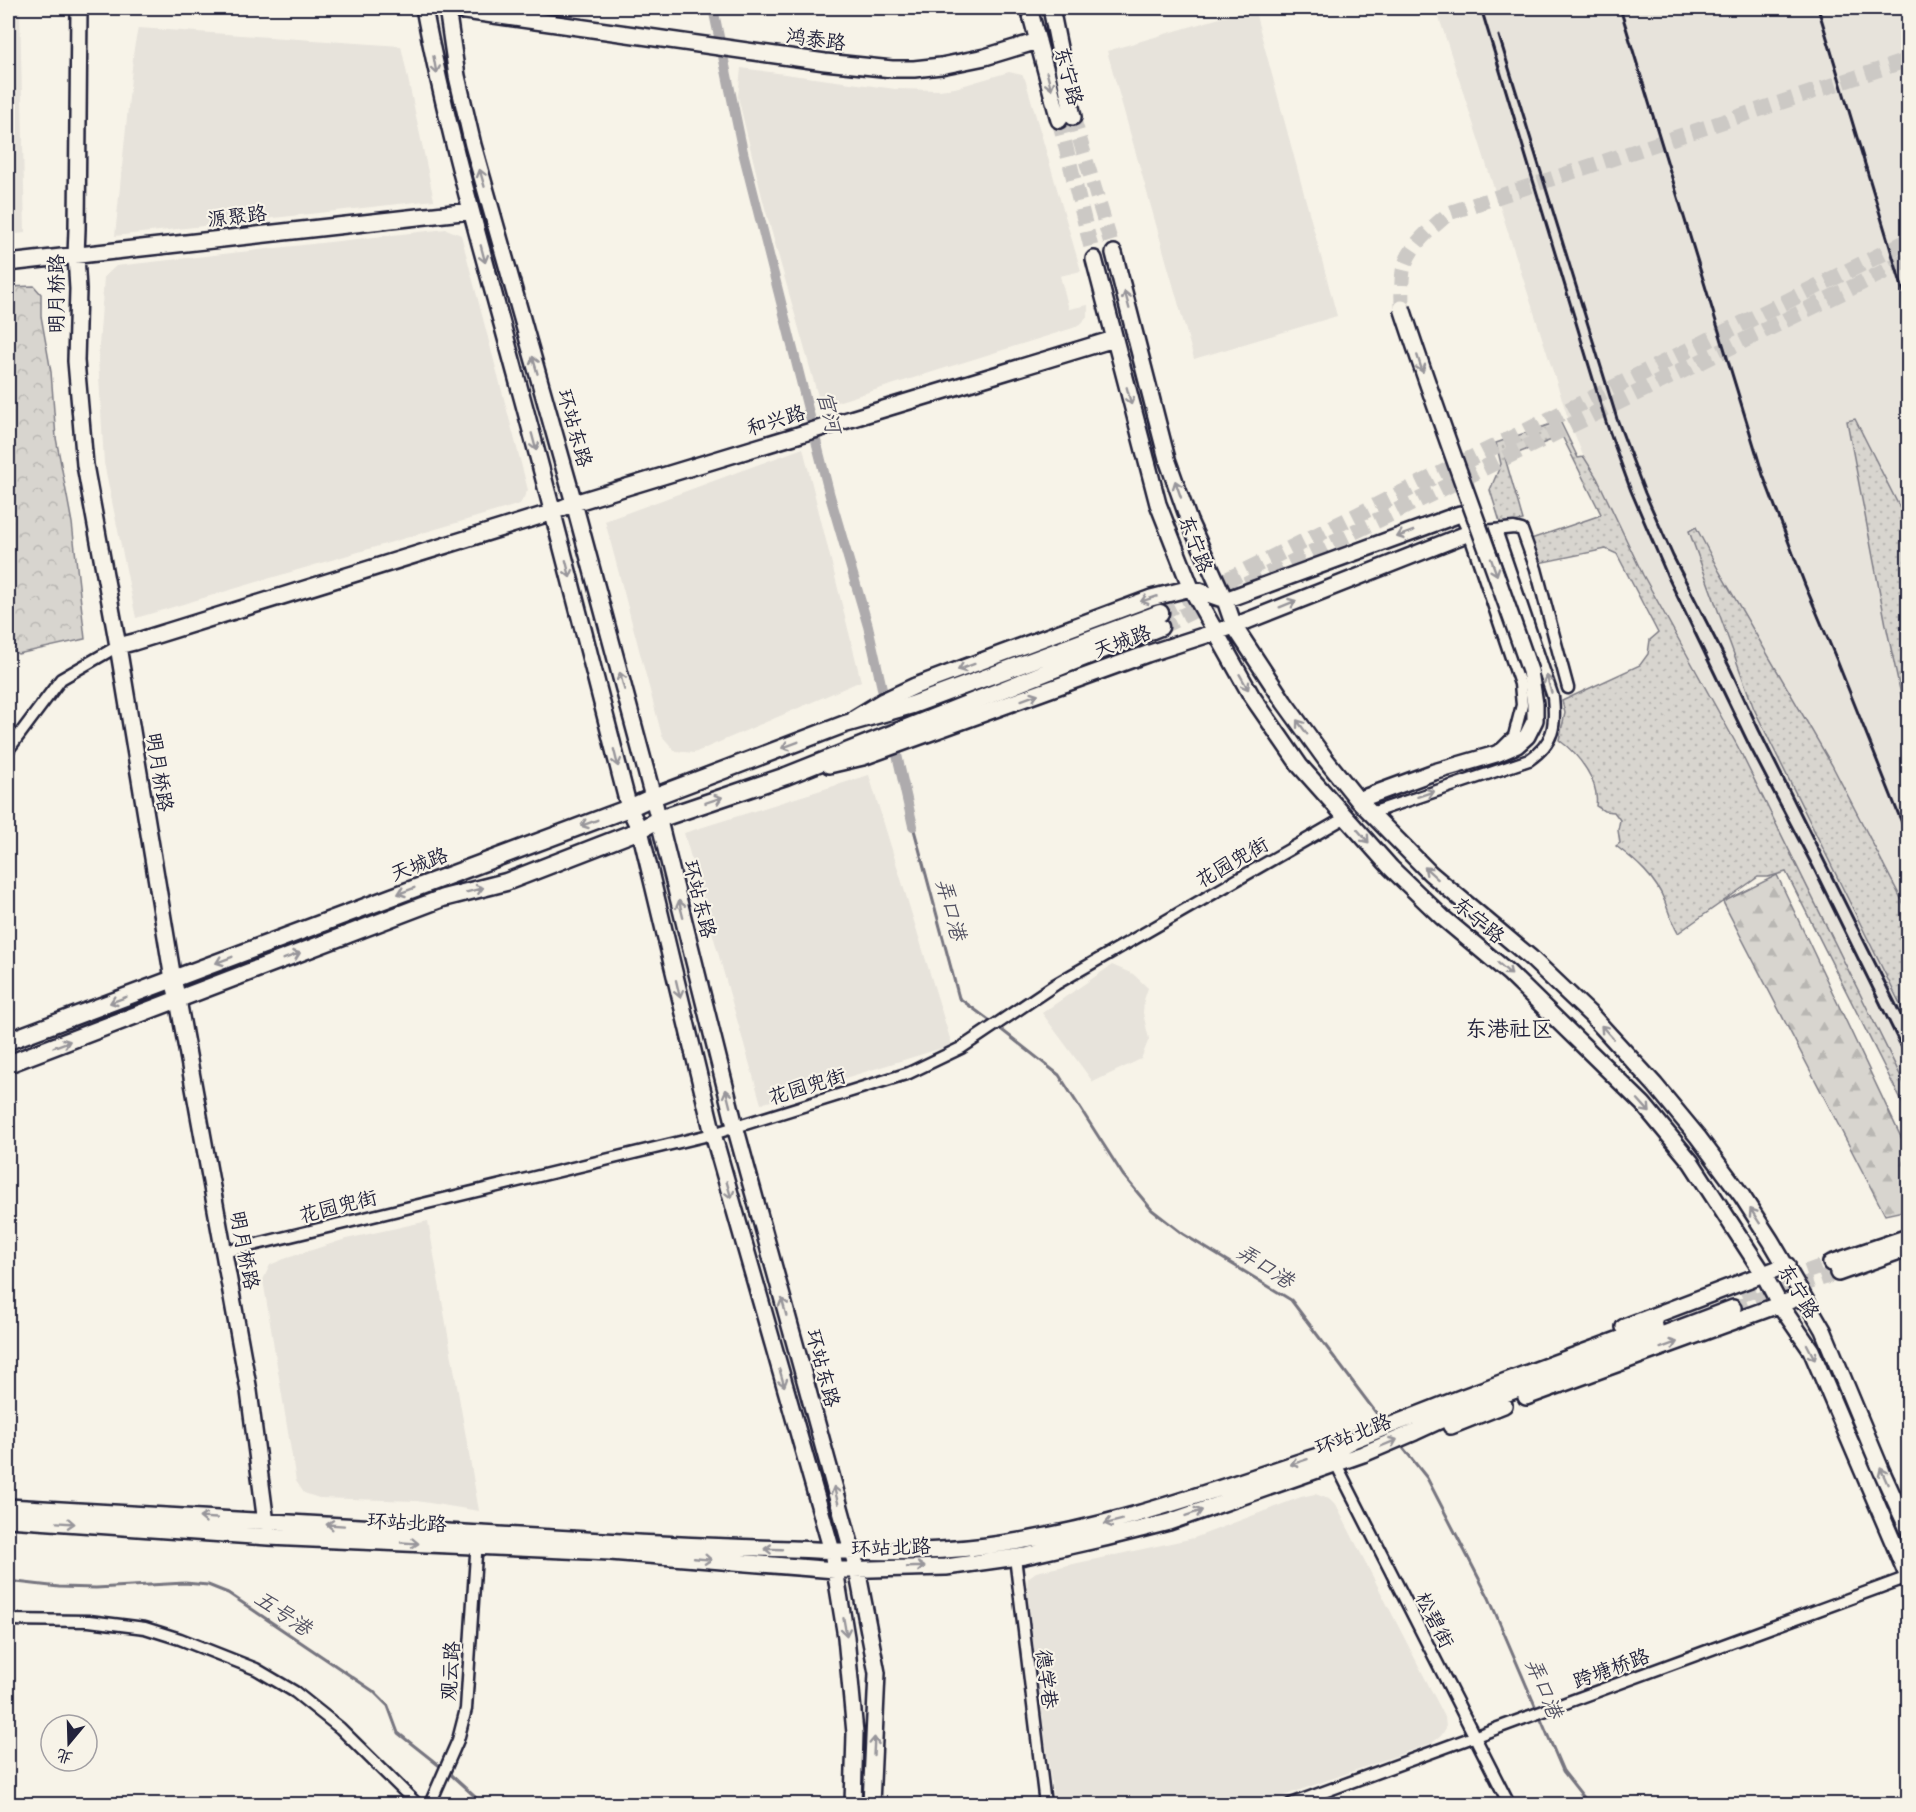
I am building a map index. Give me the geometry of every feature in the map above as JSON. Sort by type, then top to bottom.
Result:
[{"type":"main road","name":"明月桥路","points":[[79,8],[76,361],[85,465],[118,646],[173,979],[249,1391],[268,1537]]},
{"type":"main road","name":"环站东路","points":[[424,8],[436,75],[553,512],[628,808],[640,830],[713,1134],[832,1551],[846,1637],[855,1733],[853,1804]]},
{"type":"main road","name":"环站东路","points":[[446,8],[473,145],[574,502],[659,819],[735,1126],[857,1569],[877,1673],[872,1804]]},
{"type":"main road","name":"鸿泰路","points":[[446,8],[825,62],[892,69],[914,69],[985,57],[1038,41]]},
{"type":"main road","name":"东宁路","points":[[1029,8],[1038,41],[1066,119],[1051,8]]},
{"type":"main road","name":"源聚路","points":[[8,263],[471,211]]},
{"type":"main road","name":"东宁路","points":[[1114,253],[1167,459],[1189,521],[1225,600],[1234,626],[1284,702],[1358,800],[1430,873],[1531,958],[1592,1015],[1698,1137],[1742,1197],[1786,1265],[1822,1330],[1908,1529]]},
{"type":"main road","name":"东宁路","points":[[1094,259],[1158,504],[1191,588],[1251,695],[1300,766],[1391,868],[1442,917],[1509,973],[1643,1104],[1691,1162],[1763,1273],[1780,1305],[1811,1350],[1908,1577]]},
{"type":"main road","points":[[1358,800],[1517,745],[1527,736],[1535,720],[1530,671],[1401,308]]},
{"type":"main road","name":"和兴路","points":[[118,646],[553,512],[574,502],[1114,339]]},
{"type":"main road","points":[[1191,588],[1225,600],[1460,514]]},
{"type":"main road","name":"天城路","points":[[8,1064],[443,898],[506,882],[640,830],[659,819],[1234,626],[1469,533]]},
{"type":"main road","name":"天城路","points":[[8,1041],[628,808],[653,796],[845,724],[867,718],[906,698],[1151,598],[1191,588]]},
{"type":"main road","name":"天城路","points":[[845,724],[883,701],[906,698],[1160,620],[914,732]]},
{"type":"main road","points":[[1908,1237],[1835,1268],[1908,1248]]},
{"type":"main road","points":[[1404,1421],[1424,1403],[1786,1265]]},
{"type":"main road","points":[[1415,1432],[1449,1426],[1803,1296]]},
{"type":"main road","name":"环站北路","points":[[8,1507],[266,1521],[477,1540],[610,1552],[835,1570],[945,1566],[1015,1557],[1169,1522],[1333,1458],[1353,1440],[1732,1303],[1465,1409],[1363,1454],[1333,1458],[1129,1518],[1053,1536],[985,1546],[921,1551],[832,1551],[477,1540],[268,1537],[8,1519]]},
{"type":"street","points":[[1460,514],[1469,533],[1520,684],[1522,705],[1514,736],[1496,754]]},
{"type":"street","points":[[1469,533],[1514,528],[1522,530],[1536,569],[1568,688]]},
{"type":"street","points":[[1371,813],[1529,760],[1542,751],[1551,736],[1555,718],[1553,697],[1496,530]]},
{"type":"street","points":[[8,750],[61,679],[118,646]]},
{"type":"street","name":"花园兜街","points":[[224,1252],[713,1134],[909,1073],[961,1048],[1056,984],[1346,818]]},
{"type":"street","name":"松碧街","points":[[1333,1458],[1509,1804]]},
{"type":"street","name":"观云路","points":[[430,1804],[458,1740],[466,1709],[477,1540]]},
{"type":"street","name":"德学巷","points":[[1015,1557],[1045,1804]]},
{"type":"street","name":"跨塘桥路","points":[[1292,1804],[1908,1577]]},
{"type":"street","points":[[8,1620],[89,1621],[145,1628],[180,1639],[256,1669],[295,1692],[340,1728],[417,1804]]},
{"type":"shaded area","points":[[1254,8],[1337,316],[1194,359],[1107,51]]},
{"type":"shaded area","points":[[1436,8],[1908,8],[1908,1114],[1584,458],[1567,415]]},
{"type":"shaded area","points":[[8,9],[20,9],[25,233],[8,235]]},
{"type":"shaded area","points":[[138,28],[401,46],[434,200],[115,236]]},
{"type":"shaded area","points":[[741,68],[895,89],[939,90],[955,88],[1009,72],[1022,75],[1081,271],[1060,276],[1069,309],[1088,305],[1088,316],[1080,325],[1073,328],[821,407],[763,201],[738,97]]},
{"type":"shaded area","points":[[446,229],[461,235],[528,490],[520,504],[136,618],[104,463],[98,359],[104,277],[116,266]]},
{"type":"shaded area","points":[[803,448],[861,681],[694,753],[675,751],[662,736],[605,521]]},
{"type":"shaded area","points":[[869,775],[952,1045],[761,1104],[684,833]]},
{"type":"shaded area","points":[[1112,965],[1133,974],[1148,988],[1143,1013],[1149,1039],[1141,1059],[1093,1082],[1042,1013]]},
{"type":"shaded area","points":[[428,1221],[479,1511],[417,1501],[319,1498],[304,1493],[296,1481],[263,1280],[270,1265],[284,1259],[346,1239]]},
{"type":"shaded area","points":[[1315,1494],[1329,1499],[1337,1507],[1445,1717],[1446,1728],[1441,1736],[1432,1743],[1261,1804],[1054,1804],[1026,1592],[1028,1578],[1036,1572],[1194,1538],[1301,1497]]},
{"type":"green space","points":[[34,286],[41,294],[41,316],[51,372],[56,438],[72,523],[85,639],[18,654],[9,648],[8,624],[8,287]]},
{"type":"green space","points":[[1855,419],[1908,524],[1908,727],[1847,421]]},
{"type":"green space","points":[[1560,421],[1578,458],[1584,457],[1597,478],[1643,575],[1738,747],[1908,1091],[1908,1114],[1786,872],[1758,877],[1678,933],[1656,885],[1638,864],[1616,846],[1620,843],[1618,830],[1620,820],[1614,812],[1604,811],[1596,806],[1595,787],[1586,769],[1559,740],[1565,713],[1562,701],[1640,665],[1648,654],[1650,640],[1658,633],[1617,554],[1606,549],[1539,563],[1531,539],[1601,514],[1562,436],[1505,458],[1523,520],[1501,525],[1490,490],[1501,464],[1496,443]]},
{"type":"green space","points":[[1696,527],[1719,571],[1832,765],[1908,912],[1908,1020],[1754,709],[1689,531]]},
{"type":"green space","points":[[1777,875],[1908,1152],[1908,1210],[1885,1215],[1723,902]]},
{"type":"waterway","name":"官河","points":[[713,8],[743,152],[830,496],[868,626],[913,826]]},
{"type":"waterway","name":"弄口港","points":[[913,826],[959,998],[993,1023]]},
{"type":"waterway","name":"弄口港","points":[[998,1027],[1059,1075],[1123,1175],[1152,1210],[1183,1234],[1291,1300],[1383,1422]]},
{"type":"waterway","name":"弄口港","points":[[1400,1444],[1427,1478],[1489,1598],[1563,1771],[1589,1804]]},
{"type":"waterway","name":"五号港","points":[[8,1581],[59,1587],[96,1588],[185,1583],[208,1585],[228,1593],[373,1691],[388,1706],[398,1733],[483,1804]]},
{"type":"tunnel","points":[[1402,308],[1403,271],[1410,253],[1421,239],[1449,213],[1908,60]]},
{"type":"tunnel","points":[[1073,117],[1114,253]]},
{"type":"tunnel","points":[[1059,120],[1094,259]]},
{"type":"tunnel","points":[[1160,613],[1908,241]]},
{"type":"tunnel","points":[[1160,627],[1908,260]]},
{"type":"tunnel","points":[[1741,1295],[1831,1263]]},
{"type":"tunnel","points":[[1733,1308],[1838,1273]]},
{"type":"railway","points":[[1481,8],[1606,422],[1631,491],[1667,575],[1750,747],[1813,867],[1908,1060]]},
{"type":"railway","points":[[1620,8],[1763,475],[1805,585],[1908,838]]},
{"type":"railway","points":[[1818,8],[1908,307]]},
{"type":"railway","points":[[1499,36],[1617,419],[1645,493],[1673,556],[1908,1029]]},
{"type":"district","name":"东港社区","points":[[1509,1028]]}]
